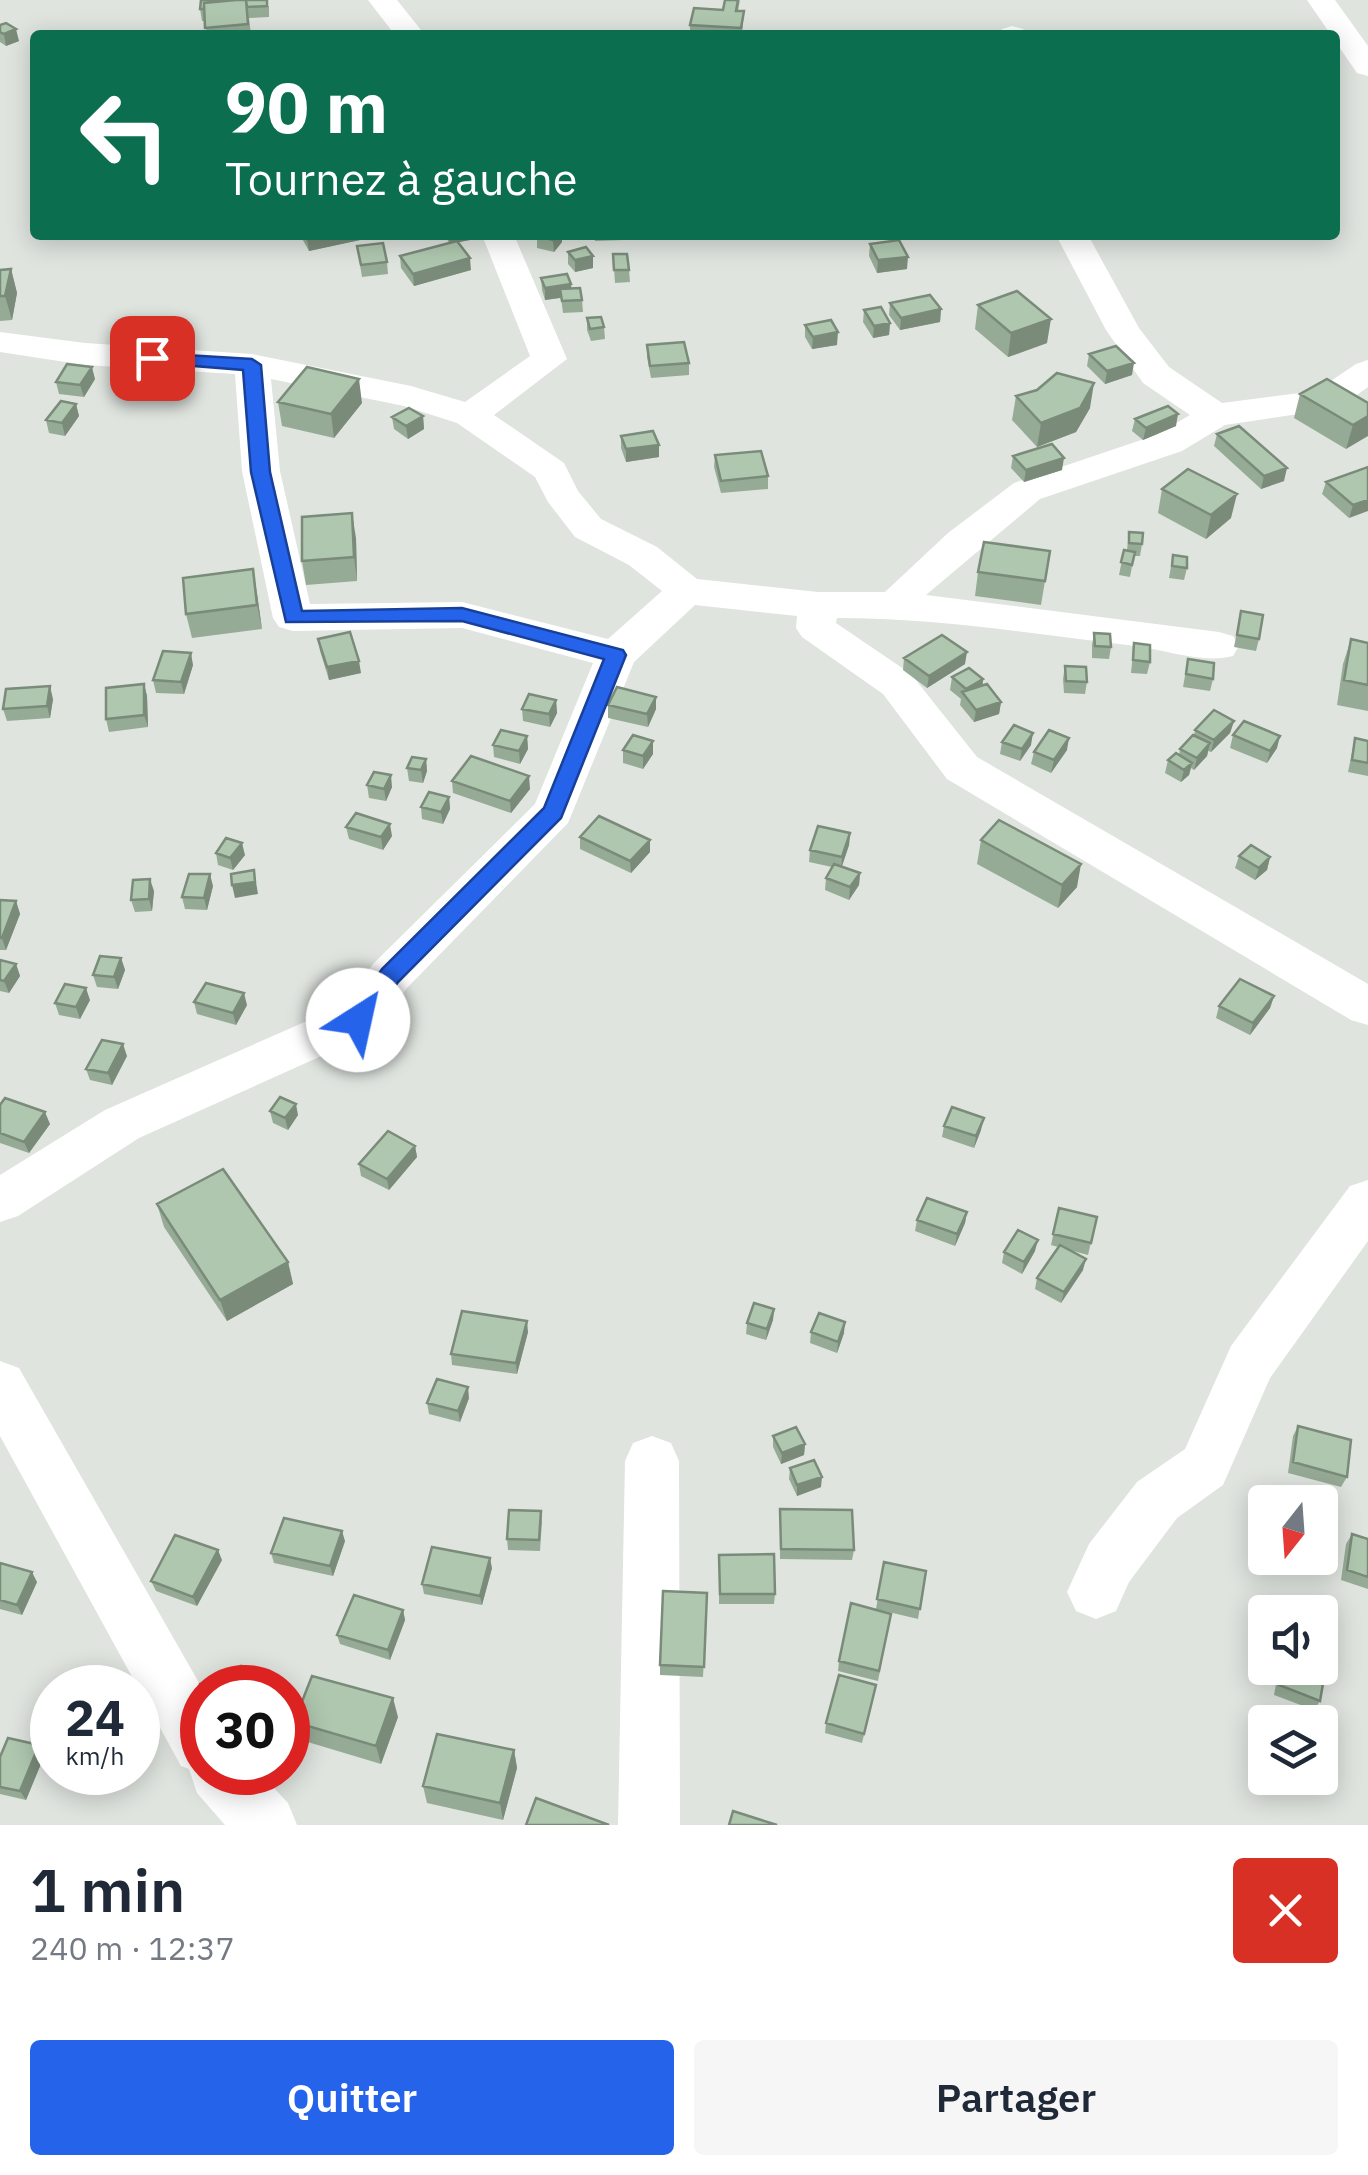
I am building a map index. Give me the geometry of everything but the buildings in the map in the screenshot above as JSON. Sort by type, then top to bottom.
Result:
[{"type":"street","points":[[382,0],[406,30]]},
{"type":"street","points":[[1321,0],[1368,67]]},
{"type":"street","points":[[470,415],[549,358],[500,240]]},
{"type":"street","points":[[1075,240],[1123,330],[1156,375],[1215,415]]},
{"type":"street","points":[[0,342],[85,354],[252,365],[411,397],[470,415],[551,470],[561,494],[588,528],[643,556],[686,590],[818,605],[897,605],[1219,646]]},
{"type":"street","points":[[252,365],[261,472],[293,618],[462,614],[616,655]]},
{"type":"street","points":[[897,605],[904,593],[962,542],[1027,492],[1168,443],[1215,415],[1326,400],[1368,371]]},
{"type":"street","points":[[0,1201],[122,1124],[358,1020],[390,976],[553,812],[616,655],[686,590]]},
{"type":"street","points":[[818,605],[816,628],[897,684],[962,768],[1368,1007]]},
{"type":"street","points":[[1096,1592],[1109,1563],[1157,1500],[1204,1467],[1250,1364],[1368,1201]]},
{"type":"street","points":[[0,1384],[180,1705]]},
{"type":"street","points":[[649,1825],[652,1461]]},
{"type":"street","points":[[239,1795],[266,1825]]},
{"type":"route","points":[[152,358],[252,365],[261,472],[293,618],[462,614],[616,655],[553,812],[390,976],[358,1020]]}]
